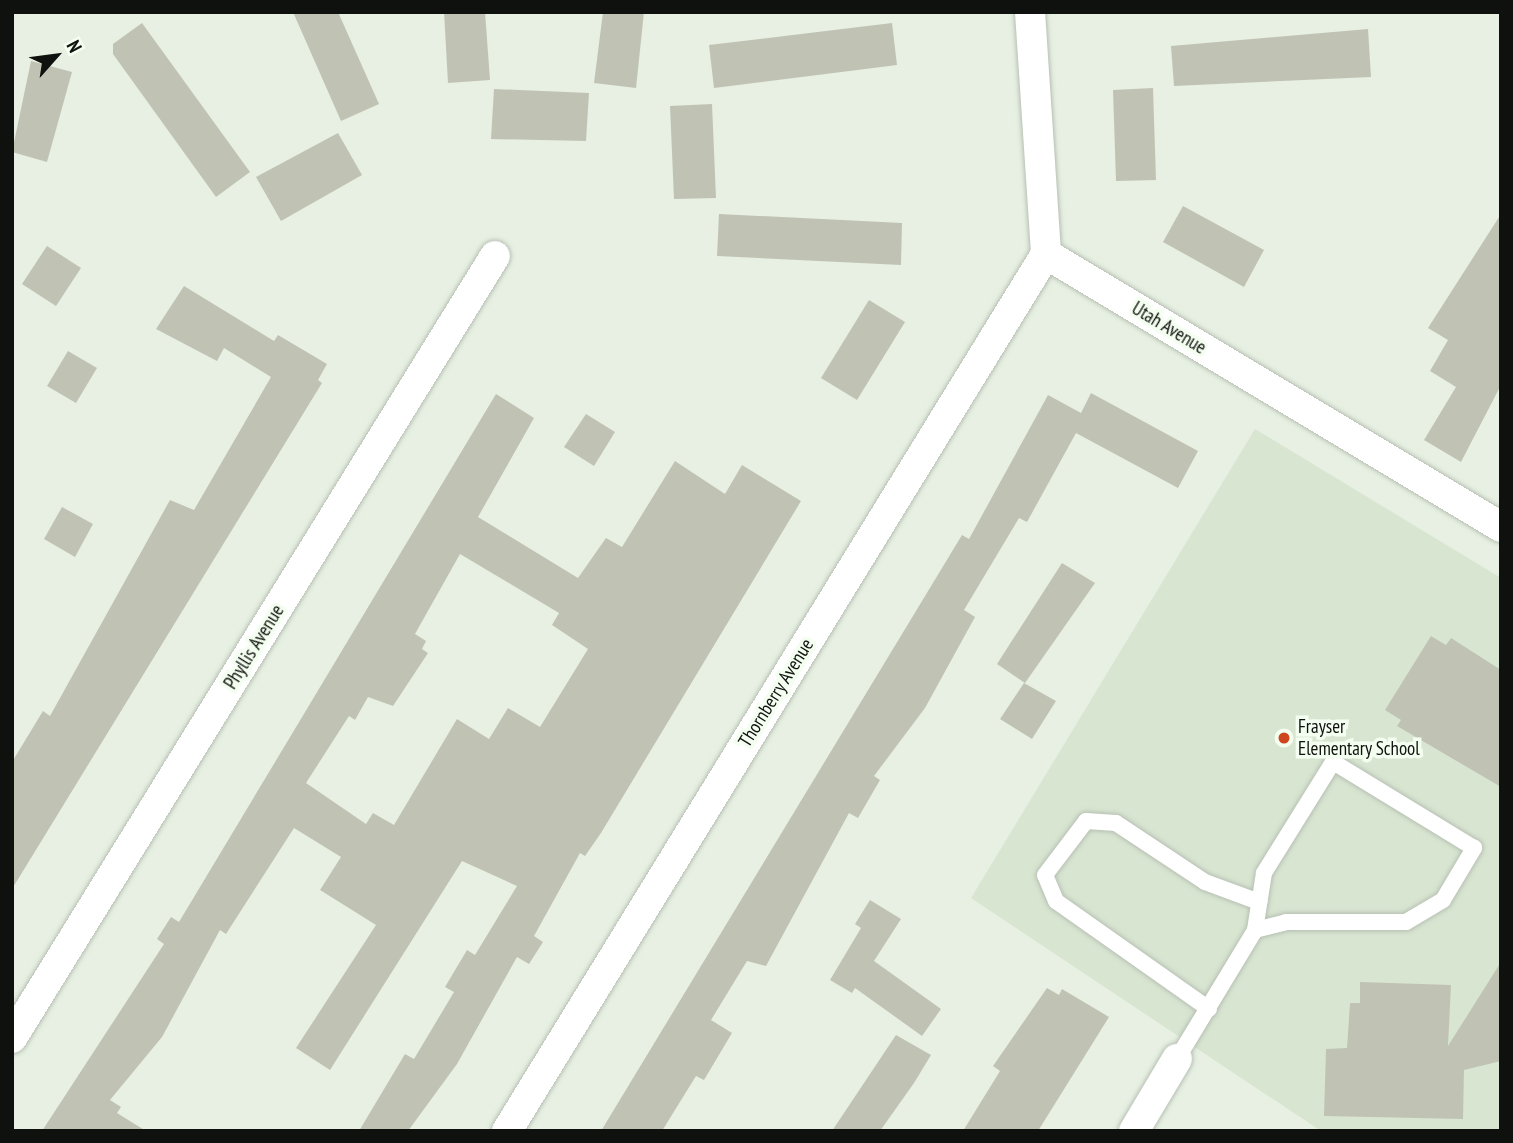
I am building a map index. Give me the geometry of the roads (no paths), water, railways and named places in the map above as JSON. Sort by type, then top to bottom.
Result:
[{"type":"street","points":[[1030,12],[1046,254]]},
{"type":"street","name":"Utah Avenue","points":[[1046,254],[1501,527]]},
{"type":"street","name":"Thornberry Avenue","points":[[507,1131],[1046,254]]},
{"type":"street","name":"Phyllis Avenue","points":[[12,1038],[495,256]]},
{"type":"street","points":[[1134,1131],[1177,1059]]},
{"type":"lane","points":[[1177,1059],[1255,930],[1264,873],[1333,762],[1474,848],[1443,900],[1406,922],[1286,922],[1255,930]]},
{"type":"lane","points":[[1209,1009],[1056,901],[1045,875],[1086,821],[1116,823],[1205,882],[1259,902]]},
{"type":"place","name":"Frayser Elementary School","points":[[1284,738]]}]
